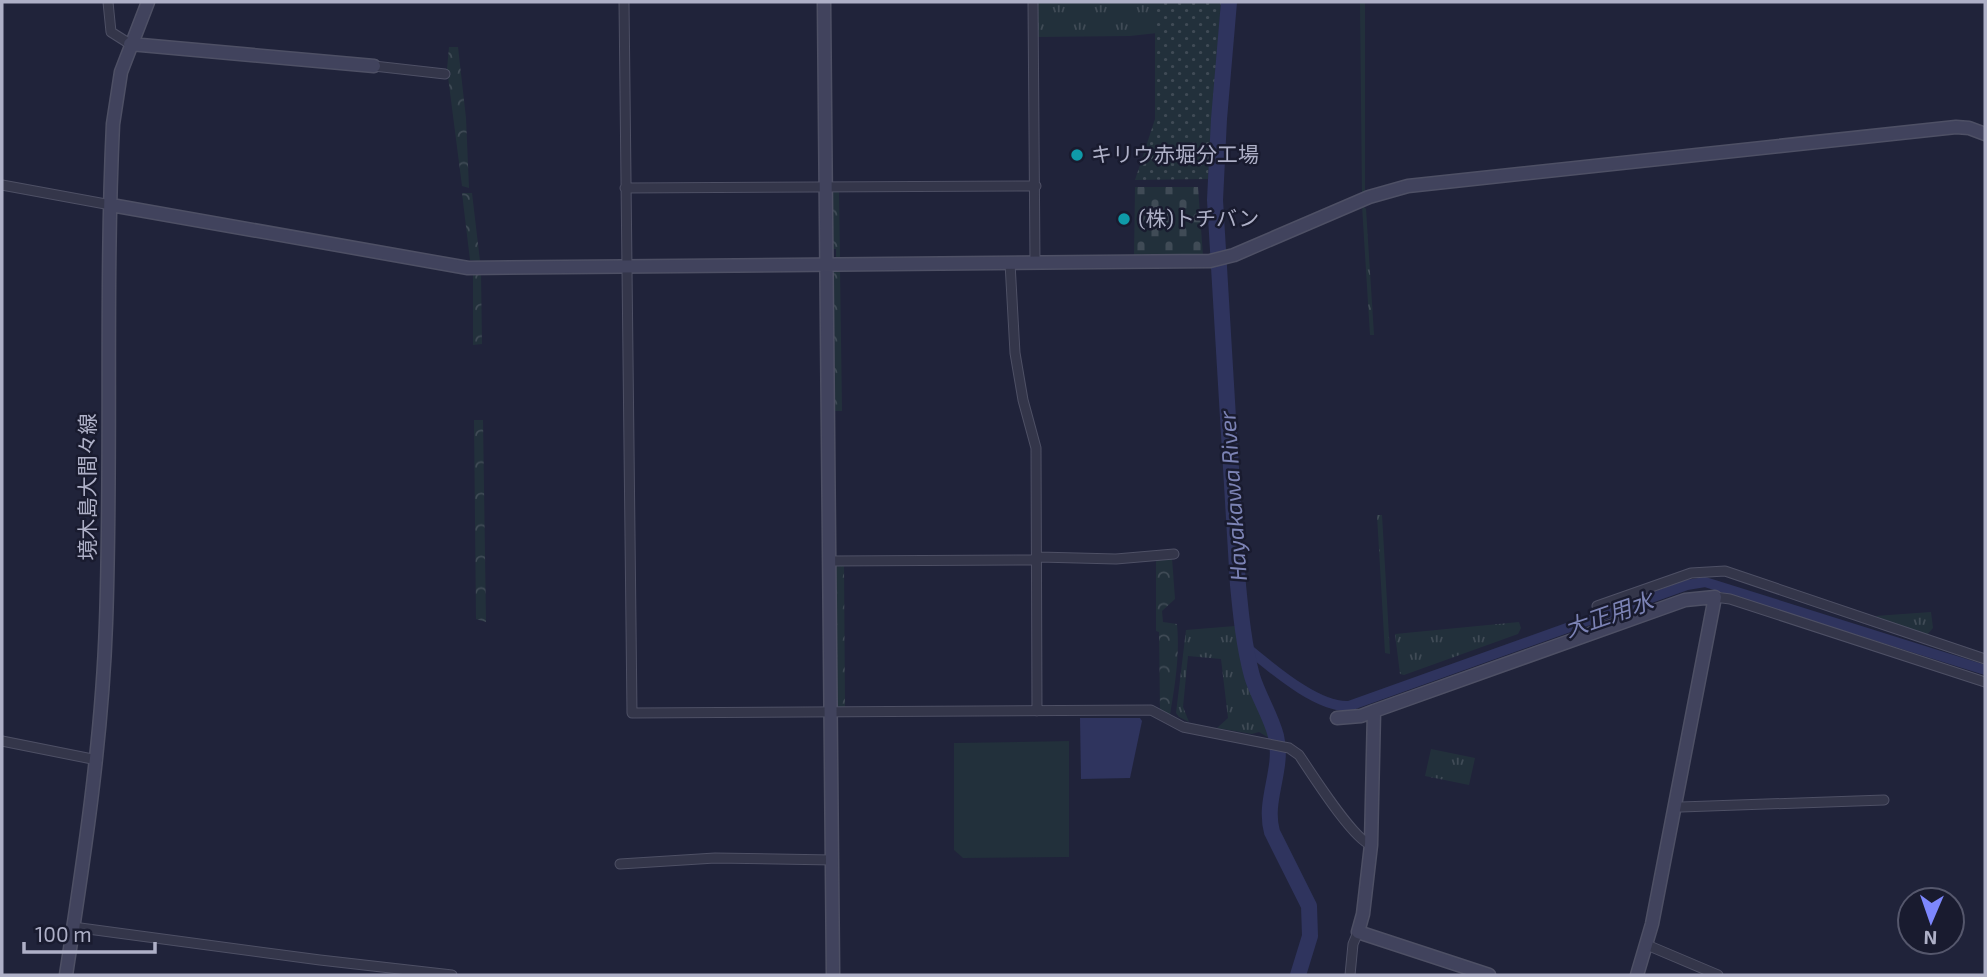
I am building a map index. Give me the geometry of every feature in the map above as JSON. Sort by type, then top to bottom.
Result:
[{"type":"street","points":[[108,2],[111,32],[130,44],[445,74]]},
{"type":"street","name":"境木島大間々線","points":[[66,975],[97,760],[106,623],[113,124],[119,81],[130,44],[148,2]]},
{"type":"street","points":[[624,2],[632,713],[1151,710],[1183,727],[1289,748],[1299,755],[1354,831],[1370,845]]},
{"type":"street","points":[[824,2],[833,975]]},
{"type":"street","points":[[1033,2],[1035,263]]},
{"type":"street","points":[[2,185],[457,267],[1210,261],[1230,256],[1369,197],[1408,186],[1956,127],[1985,134]]},
{"type":"street","points":[[625,188],[1036,186]]},
{"type":"street","points":[[1010,263],[1015,353],[1023,400],[1036,448],[1037,711]]},
{"type":"street","points":[[829,561],[1039,557],[1116,559],[1174,554]]},
{"type":"street","points":[[1597,606],[1683,575],[1705,570],[1725,571],[1985,659]]},
{"type":"street","points":[[1337,718],[1361,716],[1685,600],[1715,597],[1730,599],[1985,681]]},
{"type":"street","points":[[1637,975],[1647,945],[1715,597]]},
{"type":"street","points":[[1350,975],[1353,944],[1363,914],[1370,845],[1374,711]]},
{"type":"street","points":[[2,741],[97,760]]},
{"type":"street","points":[[1674,805],[1681,807],[1884,800]]},
{"type":"street","points":[[621,864],[715,858],[833,860]]},
{"type":"street","points":[[73,927],[452,975]]},
{"type":"street","points":[[1358,932],[1489,975]]},
{"type":"street","points":[[1647,945],[1718,975]]},
{"type":"green space","points":[[1036,2],[1155,2],[1157,33],[1037,37]]},
{"type":"green space","points":[[1155,2],[1221,2],[1208,179],[1135,180],[1155,119]]},
{"type":"green space","points":[[1360,2],[1365,2],[1365,192],[1362,194]]},
{"type":"green space","points":[[449,47],[458,47],[466,118],[469,188],[462,186],[447,69]]},
{"type":"green space","points":[[1135,187],[1198,187],[1203,256],[1134,258]]},
{"type":"green space","points":[[834,190],[839,190],[840,260],[832,257],[836,257],[836,249],[832,249]]},
{"type":"green space","points":[[462,193],[472,193],[480,261],[470,260]]},
{"type":"green space","points":[[1362,205],[1366,209],[1374,335],[1370,335]]},
{"type":"green space","points":[[832,269],[840,269],[842,411],[832,411]]},
{"type":"green space","points":[[473,273],[481,273],[482,344],[473,345]]},
{"type":"green space","points":[[474,420],[483,420],[486,622],[476,619]]},
{"type":"green space","points":[[1377,515],[1382,515],[1390,654],[1385,653]]},
{"type":"green space","points":[[1172,558],[1175,599],[1162,611],[1163,622],[1177,624],[1178,636],[1170,715],[1160,710],[1156,559]]},
{"type":"green space","points":[[835,563],[844,563],[845,707],[836,707]]},
{"type":"green space","points":[[1931,612],[1933,628],[1927,635],[1875,616]]},
{"type":"green space","points":[[1519,622],[1521,628],[1518,634],[1404,675],[1400,674],[1395,634]]},
{"type":"green space","points":[[1235,626],[1246,678],[1261,711],[1269,738],[1259,732],[1252,734],[1217,728],[1228,718],[1221,659],[1188,656],[1183,707],[1189,722],[1176,713],[1186,630]]},
{"type":"green space","points":[[1069,741],[1069,857],[963,858],[954,850],[954,743]]},
{"type":"green space","points":[[1431,749],[1475,758],[1469,785],[1425,776]]},
{"type":"water","points":[[1080,718],[1140,718],[1142,721],[1130,778],[1081,779]]},
{"type":"waterway","name":"Hayakawa River","points":[[1229,2],[1215,200],[1238,585],[1249,665],[1274,728],[1278,748],[1270,808],[1272,832],[1309,906],[1310,936],[1298,975]]},
{"type":"waterway","name":"大正用水","points":[[1247,648],[1309,694],[1336,705],[1349,706],[1687,585],[1705,582],[1985,670]]},
{"type":"place","name":"キリウ赤堀分工場","points":[[1077,155]]},
{"type":"place","name":"(株)トチバン","points":[[1124,219]]}]
